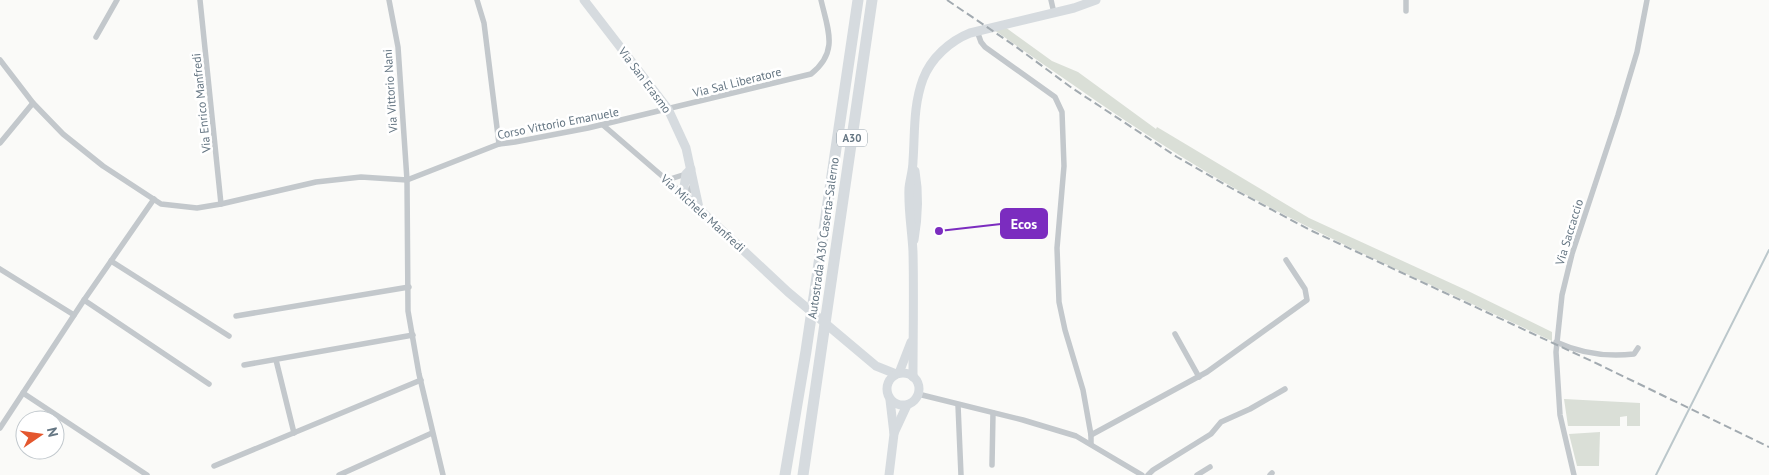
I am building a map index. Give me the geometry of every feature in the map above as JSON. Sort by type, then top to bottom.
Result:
[{"type":"highway","name":"Autostrada A30 Caserta-Salerno","points":[[785,475],[818,274],[858,0]]},
{"type":"highway","name":"Autostrada A30 Caserta-Salerno","points":[[803,475],[872,0]]},
{"type":"main road","name":"Via San Erasmo","points":[[584,0],[668,109],[686,148],[688,172],[699,208]]},
{"type":"main road","points":[[913,377],[913,248],[909,219],[909,187],[913,163],[915,114],[924,77],[937,56],[948,45],[974,32],[1054,13],[1096,0]]},
{"type":"main road","name":"Via San Erasmo","points":[[683,194],[688,172]]},
{"type":"main road","name":"Via Michele Manfredi","points":[[683,194],[802,303],[876,366]]},
{"type":"main road","points":[[889,475],[894,434],[890,400],[886,391],[891,377],[897,374],[913,334]]},
{"type":"main road","points":[[876,366],[897,374],[909,374],[918,385],[916,399],[907,405],[894,434]]},
{"type":"main road","points":[[876,366],[887,386]]},
{"type":"main road","points":[[890,400],[898,405],[907,405]]},
{"type":"street","points":[[96,37],[117,0]]},
{"type":"street","name":"Via Enrico Manfredi","points":[[200,0],[221,204]]},
{"type":"street","name":"Via Vittorio Nani","points":[[389,0],[398,47],[407,180],[408,311],[432,433],[443,475]]},
{"type":"street","points":[[477,0],[484,23],[499,144]]},
{"type":"street","name":"Via Sal Liberatore","points":[[668,109],[811,74],[822,65],[828,52],[830,41],[821,0]]},
{"type":"street","points":[[1051,0],[1054,13]]},
{"type":"street","points":[[1406,0],[1406,11]]},
{"type":"street","name":"Via Saccaccio","points":[[1574,475],[1560,415],[1556,342],[1562,295],[1572,254],[1637,52],[1647,0]]},
{"type":"street","points":[[974,32],[985,47],[1055,97],[1062,112],[1064,166],[1057,248],[1059,302],[1065,330],[1083,390],[1091,444]]},
{"type":"street","points":[[0,60],[33,103],[63,134],[103,166],[154,199],[84,300],[0,428]]},
{"type":"street","points":[[0,143],[33,103]]},
{"type":"street","name":"Corso Vittorio Emanuele","points":[[154,199],[161,204],[197,208],[316,182],[361,177],[407,180],[499,144],[603,125],[668,109]]},
{"type":"street","name":"Via Michele Manfredi","points":[[603,125],[683,194]]},
{"type":"street","points":[[667,180],[688,172]]},
{"type":"street","points":[[683,194],[690,190],[693,185]]},
{"type":"street","points":[[1091,435],[1199,377],[1307,300],[1305,289],[1286,260]]},
{"type":"street","points":[[111,261],[229,336]]},
{"type":"street","points":[[0,269],[74,315]]},
{"type":"street","points":[[236,316],[409,287]]},
{"type":"street","points":[[84,300],[209,384]]},
{"type":"street","points":[[1175,334],[1199,377]]},
{"type":"street","points":[[244,365],[413,335]]},
{"type":"street","points":[[1556,342],[1580,351],[1608,354],[1634,354],[1638,348]]},
{"type":"street","points":[[276,360],[294,432]]},
{"type":"street","points":[[214,466],[421,380]]},
{"type":"street","points":[[1148,475],[1211,434],[1220,422],[1250,409],[1285,389]]},
{"type":"street","points":[[23,393],[147,475]]},
{"type":"street","points":[[918,394],[1023,420],[1076,436],[1138,474]]},
{"type":"street","points":[[958,404],[961,475]]},
{"type":"street","points":[[992,465],[993,413]]},
{"type":"street","points":[[339,475],[432,433]]},
{"type":"street","points":[[1197,475],[1210,467]]},
{"type":"shaded area","points":[[1005,27],[1052,61],[1078,72],[1156,129],[1157,127],[1309,218],[1552,332],[1552,341],[1356,250],[1279,212],[1209,174],[1146,134],[994,30]]},
{"type":"shaded area","points":[[1564,399],[1640,403],[1640,426],[1627,426],[1627,416],[1620,417],[1620,426],[1568,426]]},
{"type":"shaded area","points":[[1600,432],[1599,466],[1577,466],[1569,434]]},
{"type":"waterway","points":[[1656,475],[1769,250]]},
{"type":"railway","points":[[947,0],[1015,46],[1072,88],[1177,157],[1233,189],[1310,230],[1600,365],[1769,447]]},
{"type":"place","name":"Ecos","points":[[939,231]]}]
